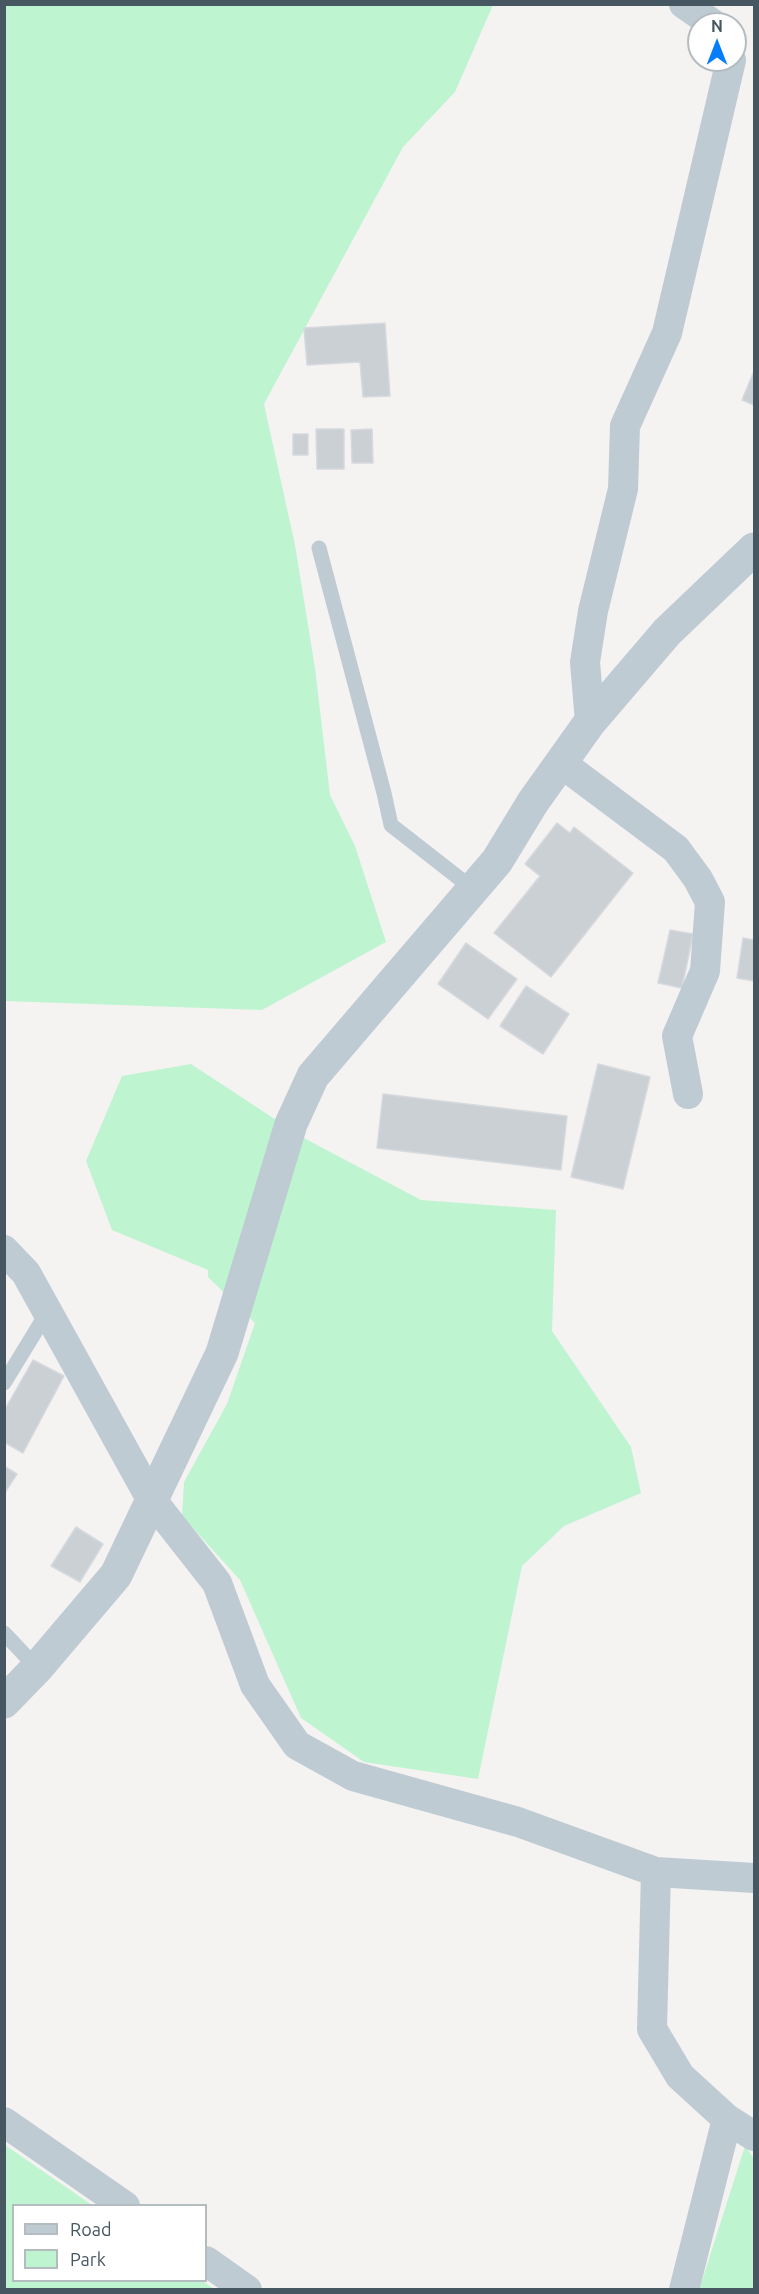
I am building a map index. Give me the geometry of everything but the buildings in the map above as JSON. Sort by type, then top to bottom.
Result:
[{"type":"street","points":[[590,722],[585,662],[593,611],[623,489],[625,426],[667,333],[728,72]]},
{"type":"street","points":[[4,1702],[37,1668],[116,1575],[222,1353],[291,1124],[313,1076],[497,861],[533,802],[590,722],[667,632],[754,549]]},
{"type":"street","points":[[561,763],[676,849],[698,879],[710,902],[705,971],[677,1036],[688,1094]]},
{"type":"street","points":[[4,1250],[26,1273],[151,1499],[217,1583],[255,1684],[297,1745],[353,1776],[518,1822],[656,1872],[754,1878]]},
{"type":"street","points":[[656,1872],[652,2029],[681,2076],[727,2120],[754,2136]]},
{"type":"street","points":[[684,2289],[727,2120]]},
{"type":"street","points":[[4,2122],[125,2204]]},
{"type":"street","points":[[207,2262],[247,2289]]},
{"type":"lane","points":[[319,548],[391,825],[473,889]]},
{"type":"lane","points":[[4,1383],[48,1311]]},
{"type":"lane","points":[[4,1634],[37,1668]]},
{"type":"green space","points":[[5,5],[493,5],[455,92],[403,147],[264,404],[295,545],[315,668],[330,795],[355,846],[386,942],[262,1010],[5,1001]]},
{"type":"green space","points":[[191,1064],[302,1137],[421,1200],[556,1210],[552,1331],[631,1447],[641,1493],[564,1526],[522,1566],[478,1779],[364,1762],[301,1718],[240,1580],[182,1516],[184,1482],[227,1404],[255,1323],[208,1277],[208,1270],[112,1230],[86,1161],[122,1076]]},
{"type":"green space","points":[[5,2145],[91,2204],[12,2204],[12,2282],[204,2282],[214,2289],[5,2289]]},
{"type":"green space","points":[[745,2146],[754,2159],[754,2289],[699,2290]]}]
